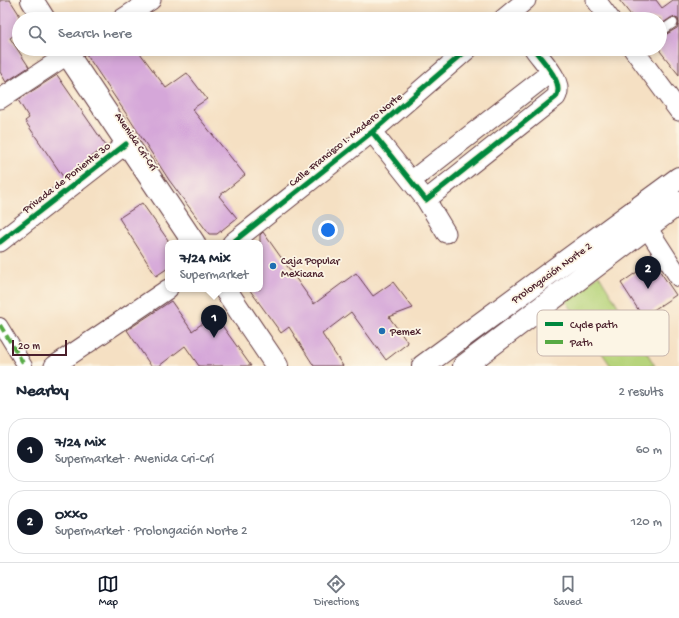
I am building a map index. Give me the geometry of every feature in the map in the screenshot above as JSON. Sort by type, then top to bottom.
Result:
[{"type":"main road","points":[[32,0],[40,12]]},
{"type":"main road","name":"Avenida Cri-Crí","points":[[72,56],[126,144],[192,240]]},
{"type":"main road","name":"Prolongación Norte 2","points":[[464,366],[641,219],[679,178]]},
{"type":"main road","name":"Prolongación Norte 2","points":[[423,366],[641,219],[679,203]]},
{"type":"main road","points":[[227,292],[276,366]]},
{"type":"street","points":[[133,12],[151,0]]},
{"type":"street","points":[[514,12],[526,0]]},
{"type":"street","points":[[596,0],[605,12]]},
{"type":"street","points":[[0,99],[62,56]]},
{"type":"street","name":"Calle Francisco I. Madero Norte","points":[[236,240],[372,132],[460,56]]},
{"type":"street","points":[[426,200],[558,94],[557,80],[539,56]]},
{"type":"street","points":[[639,56],[679,110]]},
{"type":"street","points":[[411,181],[551,72]]},
{"type":"street","points":[[372,132],[426,200],[446,233]]},
{"type":"street","name":"Privada de Poniente 30","points":[[0,242],[126,144]]},
{"type":"street","points":[[641,219],[679,276]]},
{"type":"street","points":[[54,366],[165,291]]},
{"type":"street","points":[[0,325],[25,366]]},
{"type":"lane","points":[[667,27],[673,22]]},
{"type":"green space","points":[[599,275],[621,310],[572,310],[566,301]]},
{"type":"green space","points":[[604,356],[649,356],[655,366],[611,366]]},
{"type":"building","points":[[0,0],[10,0],[18,12],[12,12],[12,37],[10,38],[12,41],[12,56],[22,56],[29,67],[6,82],[0,72]]},
{"type":"building","points":[[619,0],[656,0],[662,8],[673,0],[679,0],[679,23],[678,19],[672,17],[667,20],[667,12],[628,12]]},
{"type":"building","points":[[679,23],[679,75],[664,56],[667,56],[667,34],[677,28]]},
{"type":"building","points":[[87,56],[142,56],[166,88],[187,73],[207,99],[192,109],[245,175],[219,196],[237,218],[217,234],[209,234],[169,180]]},
{"type":"building","points":[[57,75],[106,146],[64,178],[25,121],[29,118],[18,100]]},
{"type":"building","points":[[142,203],[168,240],[165,240],[165,270],[156,276],[119,218]]},
{"type":"building","points":[[263,232],[314,304],[356,273],[373,296],[393,282],[413,308],[389,317],[408,343],[386,360],[351,312],[322,334],[343,366],[314,366],[289,327],[281,333],[251,292],[263,292],[263,240],[260,240],[260,235]]},
{"type":"building","points":[[653,261],[676,295],[654,310],[638,310],[621,283]]},
{"type":"building","points":[[171,301],[192,331],[207,320],[221,324],[251,366],[199,366],[185,346],[159,366],[151,366],[127,330]]},
{"type":"marked path","points":[[0,325],[25,366]]},
{"type":"cycle path","points":[[236,240],[372,132],[460,56]]},
{"type":"cycle path","points":[[372,132],[426,200],[556,97],[558,91],[555,78],[539,56]]},
{"type":"cycle path","points":[[0,242],[126,144]]},
{"type":"place","name":"Caja Popular Mexicana","points":[[273,266]]},
{"type":"place","name":"Oxxo","points":[[648,289]]},
{"type":"place","name":"Pemex","points":[[382,331]]},
{"type":"place","name":"7/24 Mix","points":[[214,338]]}]
